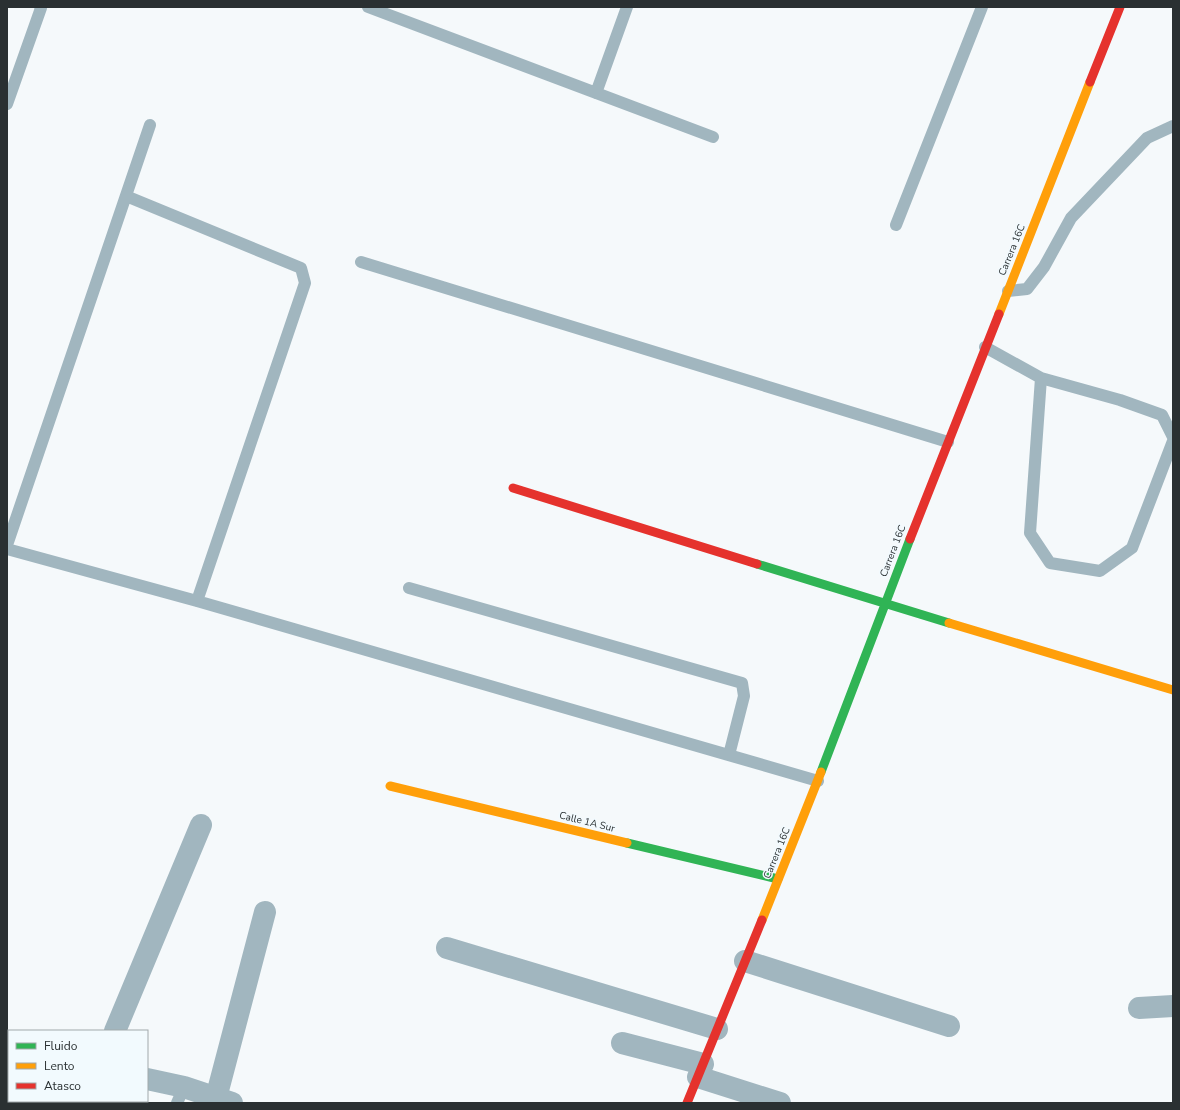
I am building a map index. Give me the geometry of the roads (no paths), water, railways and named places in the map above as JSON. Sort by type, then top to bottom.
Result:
[{"type":"street","name":"Carrera 16C","points":[[687,1103],[818,781],[884,604],[1120,7]]},
{"type":"street","points":[[513,488],[884,604],[1173,690]]},
{"type":"street","name":"Calle 1A Sur","points":[[390,786],[778,879]]},
{"type":"street","points":[[115,1030],[201,825]]},
{"type":"street","points":[[148,1079],[181,1095],[224,1100],[265,912]]},
{"type":"street","points":[[447,948],[717,1029]]},
{"type":"street","points":[[745,961],[949,1026]]},
{"type":"street","points":[[1139,1008],[1173,1006]]},
{"type":"street","points":[[622,1043],[700,1071],[780,1103]]},
{"type":"lane","points":[[7,104],[41,8],[40,7]]},
{"type":"lane","points":[[368,7],[714,137]]},
{"type":"lane","points":[[596,93],[627,7]]},
{"type":"lane","points":[[896,225],[982,7]]},
{"type":"lane","points":[[7,544],[150,125]]},
{"type":"lane","points":[[1008,291],[1027,289],[1044,267],[1071,218],[1147,138],[1173,126]]},
{"type":"lane","points":[[126,196],[301,268],[304,283],[197,601]]},
{"type":"lane","points":[[361,262],[948,442]]},
{"type":"lane","points":[[985,347],[1041,378],[1120,400],[1162,415],[1173,437]]},
{"type":"lane","points":[[1041,378],[1030,533],[1050,563],[1100,571],[1132,548],[1173,441]]},
{"type":"lane","points":[[7,549],[197,601],[818,781]]},
{"type":"lane","points":[[409,588],[742,683],[744,696],[729,755]]}]
